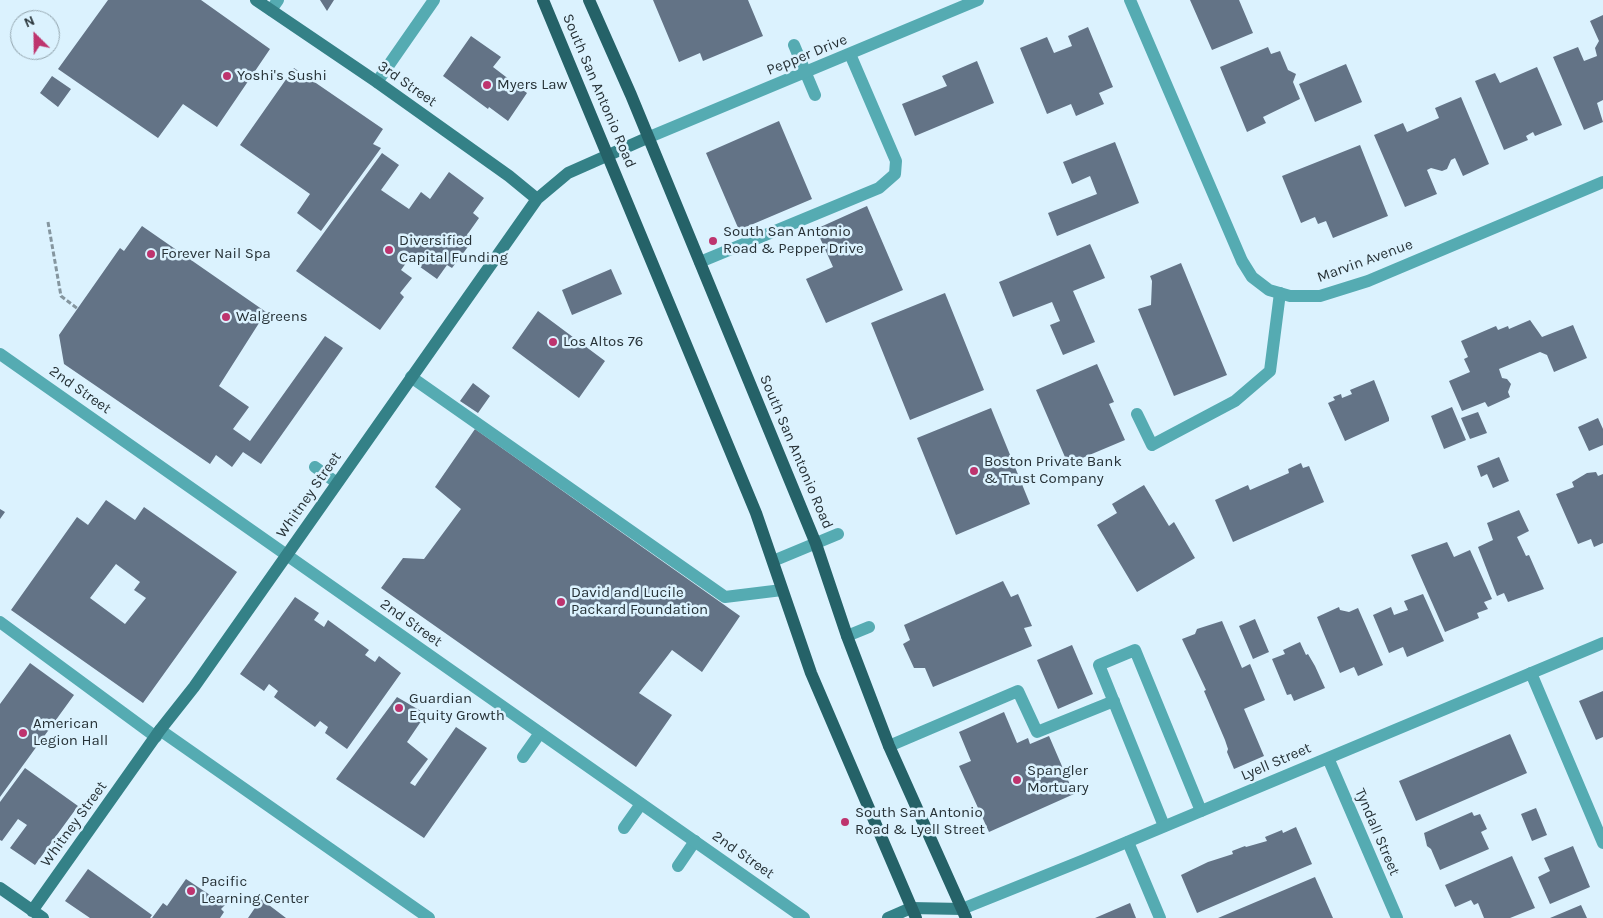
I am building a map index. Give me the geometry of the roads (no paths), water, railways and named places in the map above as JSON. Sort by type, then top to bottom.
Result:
[{"type":"main road","name":"South San Antonio Road","points":[[543,0],[756,513],[811,673],[913,913]]},
{"type":"main road","name":"South San Antonio Road","points":[[589,0],[700,262],[816,544],[847,636],[889,746],[960,915]]},
{"type":"street","name":"3rd Street","points":[[256,0],[275,5],[537,198]]},
{"type":"street","points":[[377,82],[434,0]]},
{"type":"street","name":"Pepper Drive","points":[[647,138],[978,0]]},
{"type":"street","name":"Marvin Avenue","points":[[1130,0],[1242,262],[1252,278],[1269,290],[1290,296],[1320,296],[1368,281],[1603,182]]},
{"type":"street","points":[[794,45],[815,95]]},
{"type":"street","points":[[700,262],[879,188],[895,174],[896,161],[850,54]]},
{"type":"street","name":"Whitney Street","points":[[38,914],[158,733],[194,687],[537,198],[568,173],[647,138]]},
{"type":"street","points":[[1138,414],[1152,445],[1235,401],[1270,371],[1280,293]]},
{"type":"street","name":"2nd Street","points":[[0,354],[802,917]]},
{"type":"street","points":[[412,377],[725,597],[782,590]]},
{"type":"street","points":[[315,467],[337,483]]},
{"type":"street","points":[[773,561],[838,534]]},
{"type":"street","points":[[0,622],[158,733],[429,918]]},
{"type":"street","points":[[847,636],[869,627]]},
{"type":"street","name":"Lyell Street","points":[[888,918],[913,913],[960,915],[1164,826],[1603,642]]},
{"type":"street","points":[[1164,826],[1099,666],[1135,650],[1201,811]]},
{"type":"street","points":[[1531,673],[1603,842]]},
{"type":"street","points":[[889,746],[1018,691],[1037,732],[1114,701]]},
{"type":"street","points":[[523,757],[540,733]]},
{"type":"street","name":"Tyndall Street","points":[[1328,758],[1397,918]]},
{"type":"street","points":[[624,828],[641,804]]},
{"type":"street","points":[[678,866],[695,841]]},
{"type":"street","points":[[1128,842],[1160,918]]},
{"type":"street","points":[[0,888],[38,914]]},
{"type":"place","name":"Yoshi's Sushi","points":[[227,76]]},
{"type":"place","name":"Myers Law","points":[[487,85]]},
{"type":"place","name":"South San Antonio Road & Pepper Drive","points":[[713,241]]},
{"type":"place","name":"Diversified Capital Funding","points":[[389,250]]},
{"type":"place","name":"Forever Nail Spa","points":[[151,254]]},
{"type":"place","name":"Walgreens","points":[[226,317]]},
{"type":"place","name":"Los Altos 76","points":[[553,342]]},
{"type":"place","name":"Boston Private Bank & Trust Company","points":[[974,471]]},
{"type":"place","name":"David and Lucile Packard Foundation","points":[[561,602]]},
{"type":"place","name":"Guardian Equity Growth","points":[[399,708]]},
{"type":"place","name":"American Legion Hall","points":[[23,733]]},
{"type":"place","name":"Spangler Mortuary","points":[[1017,780]]},
{"type":"place","name":"South San Antonio Road & Lyell Street","points":[[845,822]]},
{"type":"place","name":"Pacific Learning Center","points":[[191,891]]}]
